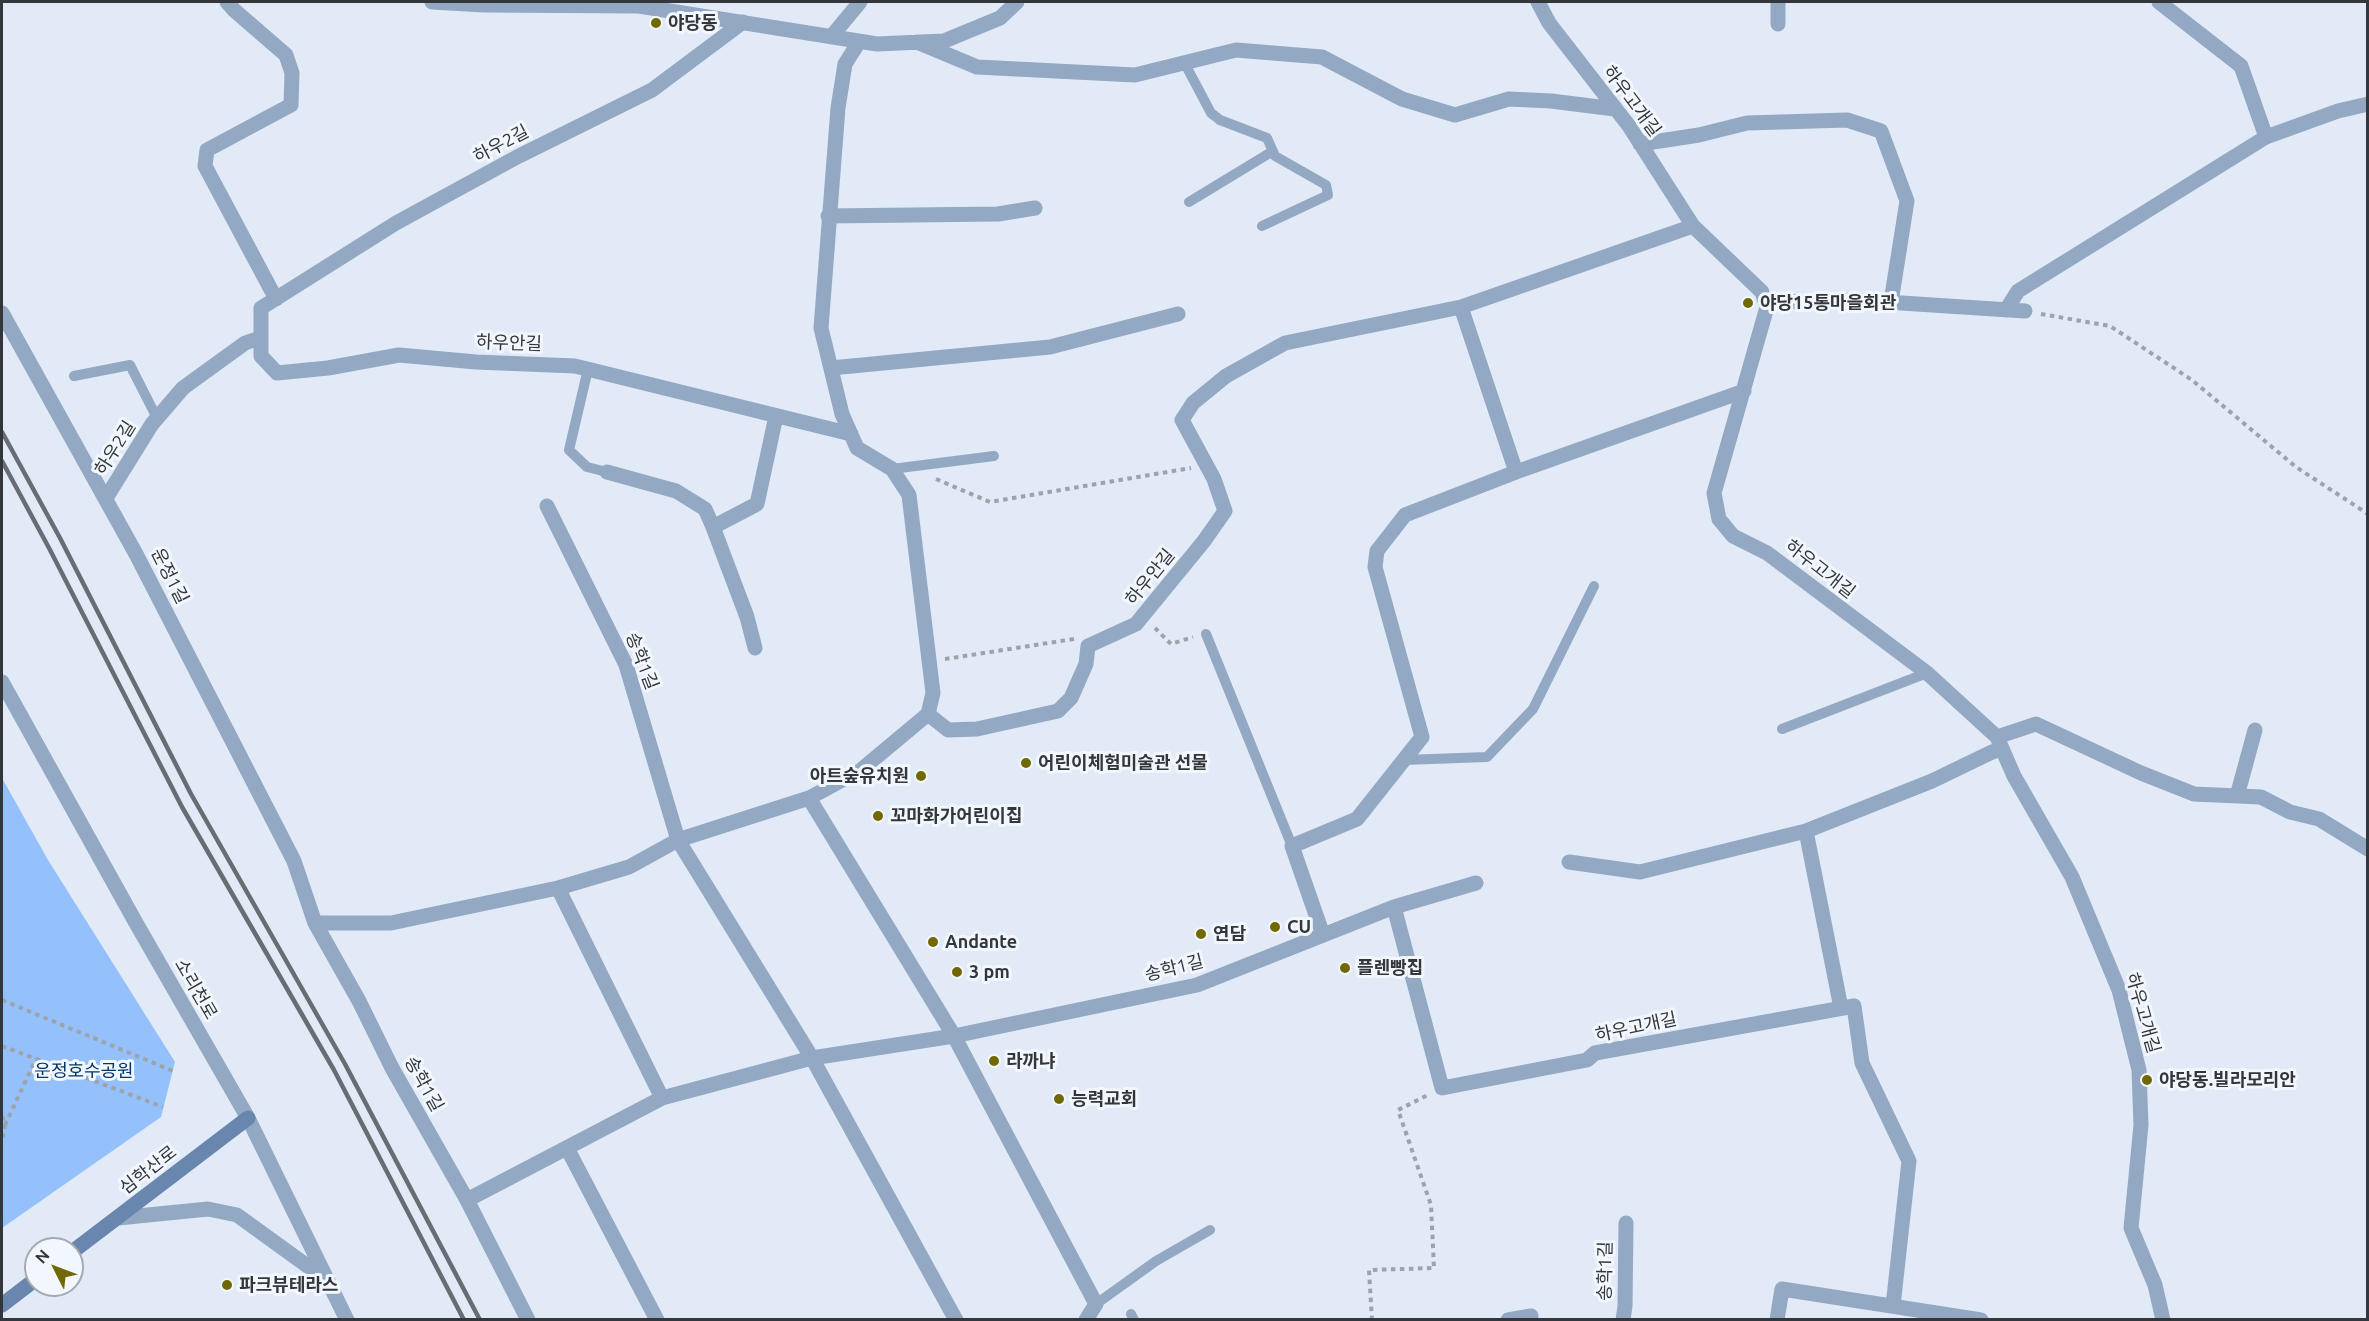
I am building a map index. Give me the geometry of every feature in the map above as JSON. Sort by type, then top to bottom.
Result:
[{"type":"street","points":[[227,2],[286,55],[292,73],[291,105],[207,150],[204,166],[276,298]]},
{"type":"street","points":[[432,2],[484,5],[578,3],[639,6],[877,44],[944,41],[1000,18],[1017,2]]},
{"type":"street","points":[[831,37],[860,2]]},
{"type":"street","name":"하우고개길","points":[[1538,2],[1549,23],[1640,144],[1693,226],[1762,292],[1767,307],[1714,492],[1719,519],[1733,536],[1767,553],[1928,673],[2000,743],[2014,776],[2072,877],[2119,990],[2139,1070],[2141,1125],[2131,1228],[2155,1285],[2163,1320]]},
{"type":"street","points":[[1778,2],[1778,24]]},
{"type":"street","points":[[2159,2],[2241,66],[2266,137]]},
{"type":"street","name":"하우2길","points":[[106,498],[157,418],[183,388],[245,343],[260,338],[261,308],[396,223],[517,157],[652,90],[742,22]]},
{"type":"street","points":[[315,923],[391,923],[558,888],[629,867],[678,840],[808,798],[861,770],[928,714],[933,693],[909,495],[900,468],[857,448],[842,414],[821,328],[838,108],[845,64],[859,42]]},
{"type":"street","points":[[917,42],[977,67],[1135,75],[1236,50],[1322,57],[1402,99],[1455,115],[1509,99],[1551,101],[1615,109]]},
{"type":"street","points":[[2006,310],[2018,291],[2266,137],[2338,111],[2367,104]]},
{"type":"street","points":[[1640,144],[1699,135],[1747,123],[1847,120],[1881,130],[1907,201],[1891,302]]},
{"type":"street","points":[[828,216],[998,214],[1035,208]]},
{"type":"street","points":[[1516,472],[1461,307],[1693,226]]},
{"type":"street","points":[[1764,299],[1781,302],[1855,300],[2025,311]]},
{"type":"street","name":"하우안길","points":[[1088,646],[1136,624],[1204,542],[1225,511],[1214,479],[1182,420],[1192,403],[1226,376],[1285,343],[1461,307]]},
{"type":"street","name":"운정1길","points":[[2,313],[136,554],[294,861]]},
{"type":"street","points":[[831,368],[1050,347],[1178,314]]},
{"type":"street","name":"하우안길","points":[[260,338],[261,356],[277,373],[328,368],[399,355],[476,363],[575,366],[851,434]]},
{"type":"street","points":[[1323,935],[1292,846],[1357,819],[1422,737],[1375,567],[1377,551],[1405,514],[1744,391]]},
{"type":"street","points":[[713,527],[757,504],[776,416]]},
{"type":"street","points":[[607,472],[676,491],[705,509],[747,617],[755,648]]},
{"type":"street","name":"송학1길","points":[[547,506],[626,665],[678,840],[812,1058],[956,1320]]},
{"type":"street","points":[[928,714],[948,730],[977,729],[1058,711],[1071,698],[1086,664],[1088,646]]},
{"type":"street","name":"소리천로","points":[[2,682],[248,1118],[347,1320]]},
{"type":"street","points":[[1569,862],[1640,872],[1806,831],[1932,781],[1992,752],[2000,743],[2036,724],[2141,773],[2194,794],[2261,797],[2290,812],[2319,819],[2367,849]]},
{"type":"street","points":[[2237,796],[2255,730]]},
{"type":"street","points":[[808,798],[954,1036],[1096,1304],[1086,1320]]},
{"type":"street","points":[[1806,831],[1841,1008],[1854,1006],[1862,1063],[1909,1161],[1893,1306]]},
{"type":"street","name":"송학1길","points":[[294,861],[315,923],[359,1001],[392,1068],[467,1200],[528,1320]]},
{"type":"street","name":"송학1길","points":[[467,1200],[662,1098],[812,1058],[954,1036],[1197,985],[1394,908],[1476,883]]},
{"type":"street","points":[[558,888],[662,1098]]},
{"type":"street","points":[[1394,908],[1442,1088]]},
{"type":"street","name":"하우고개길","points":[[1442,1088],[1587,1060],[1594,1053],[1841,1008]]},
{"type":"street","name":"심학산로","points":[[84,1243],[248,1118]]},
{"type":"street","points":[[567,1148],[657,1320]]},
{"type":"street","points":[[118,1218],[208,1209],[237,1215],[327,1280]]},
{"type":"street","name":"송학1길","points":[[1623,1320],[1626,1222]]},
{"type":"street","points":[[2,1305],[24,1288]]},
{"type":"street","points":[[1777,1320],[1782,1289],[1981,1320]]},
{"type":"street","points":[[1508,1320],[1531,1317]]},
{"type":"lane","points":[[1184,63],[1211,113],[1220,120],[1267,138],[1275,156],[1326,184],[1328,195],[1262,226]]},
{"type":"lane","points":[[1189,202],[1273,151]]},
{"type":"lane","points":[[74,376],[130,365],[157,418]]},
{"type":"lane","points":[[588,369],[569,450],[587,467],[607,472]]},
{"type":"lane","points":[[900,468],[994,456]]},
{"type":"lane","points":[[1404,760],[1487,757],[1533,708],[1593,586]]},
{"type":"lane","points":[[1206,634],[1292,846]]},
{"type":"lane","points":[[1782,729],[1928,673]]},
{"type":"lane","points":[[1096,1304],[1156,1261],[1210,1230]]},
{"type":"path","points":[[2025,311],[2110,326],[2192,380],[2296,467],[2367,514]]},
{"type":"path","points":[[900,468],[990,502],[1206,465]]},
{"type":"path","points":[[1136,624],[1157,628],[1171,644],[1206,634]]},
{"type":"path","points":[[929,661],[1077,638],[1088,646]]},
{"type":"path","points":[[2,1000],[173,1071]]},
{"type":"path","points":[[2,1046],[163,1107]]},
{"type":"path","points":[[2,1140],[5,1125],[36,1059]]},
{"type":"path","points":[[1372,1320],[1369,1270],[1434,1268],[1431,1205],[1398,1110],[1442,1088]]},
{"type":"path","points":[[2,1116],[5,1125]]},
{"type":"green space","name":"운정호수공원","points":[[2,778],[48,860],[175,1062],[161,1117],[2,1228]]},
{"type":"railway","points":[[2,432],[60,538],[191,794],[345,1064],[480,1320]]},
{"type":"railway","points":[[2,461],[182,807],[334,1070],[464,1320]]},
{"type":"place","name":"야당동","points":[[656,23]]},
{"type":"place","name":"야당15통마을회관","points":[[1748,303]]},
{"type":"place","name":"어린이체험미술관 선물","points":[[1026,763]]},
{"type":"place","name":"아트숲유치원","points":[[921,776]]},
{"type":"place","name":"꼬마화가어린이집","points":[[878,816]]},
{"type":"place","name":"CU","points":[[1275,927]]},
{"type":"place","name":"연담","points":[[1201,934]]},
{"type":"place","name":"Andante","points":[[933,942]]},
{"type":"place","name":"플렌빵집","points":[[1345,968]]},
{"type":"place","name":"3 pm","points":[[957,972]]},
{"type":"place","name":"라까냐","points":[[994,1061]]},
{"type":"place","name":"야당동.빌라모리안","points":[[2147,1080]]},
{"type":"place","name":"능력교회","points":[[1059,1099]]},
{"type":"place","name":"파크뷰테라스","points":[[227,1285]]}]
